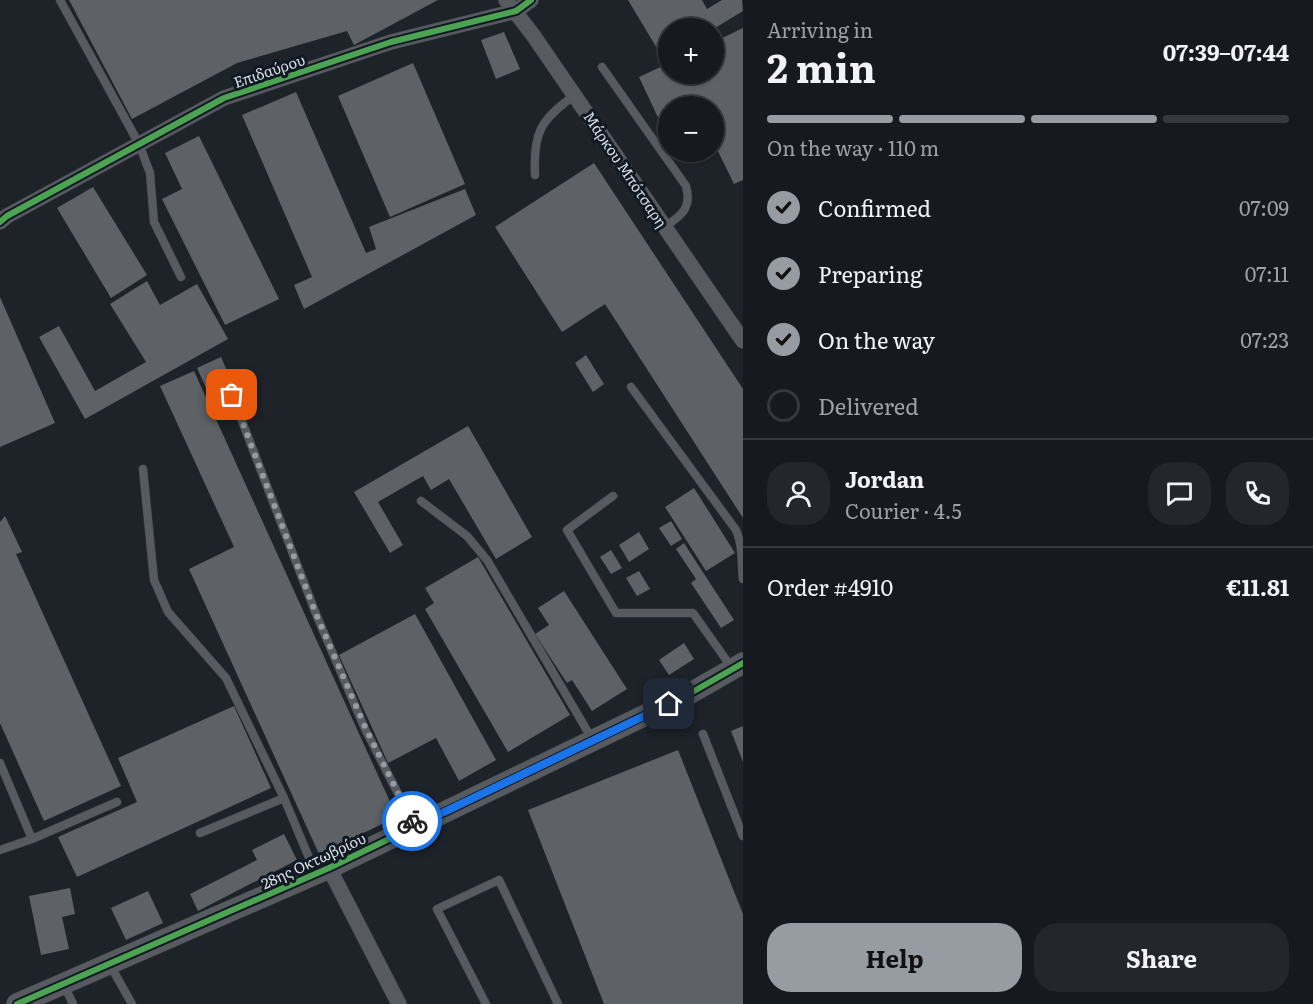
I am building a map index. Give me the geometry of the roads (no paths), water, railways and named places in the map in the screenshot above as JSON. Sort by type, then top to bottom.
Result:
[{"type":"street","name":"Επιδαύρου","points":[[2,213],[231,96],[391,42],[531,0]]},
{"type":"street","name":"Μάρκου Μπότσαρη","points":[[511,5],[743,340]]},
{"type":"street","name":"28ης Οκτωβρίου","points":[[16,1004],[322,871],[708,685],[738,666]]},
{"type":"street","points":[[322,871],[399,1004]]},
{"type":"lane","points":[[60,0],[139,144],[150,173],[154,222],[181,277]]},
{"type":"lane","points":[[602,67],[686,186],[689,197],[686,207],[681,216],[665,227]]},
{"type":"lane","points":[[535,175],[536,137],[544,121],[557,107],[574,95]]},
{"type":"lane","points":[[630,387],[736,530],[741,540],[743,579]]},
{"type":"lane","points":[[232,395],[316,614],[366,729],[415,826]]},
{"type":"lane","points":[[143,469],[154,580],[160,596],[168,612],[226,678],[322,871]]},
{"type":"lane","points":[[613,496],[567,530],[616,614],[693,613],[738,666]]},
{"type":"lane","points":[[421,501],[467,536],[487,560],[593,741]]},
{"type":"lane","points":[[703,734],[743,836]]},
{"type":"lane","points":[[0,763],[32,839]]},
{"type":"lane","points":[[200,833],[284,798]]},
{"type":"lane","points":[[0,850],[32,839],[117,802]]},
{"type":"lane","points":[[486,1004],[437,909],[498,880],[558,1004]]},
{"type":"lane","points":[[109,963],[132,1004]]},
{"type":"lane","points":[[64,983],[73,1004]]}]
